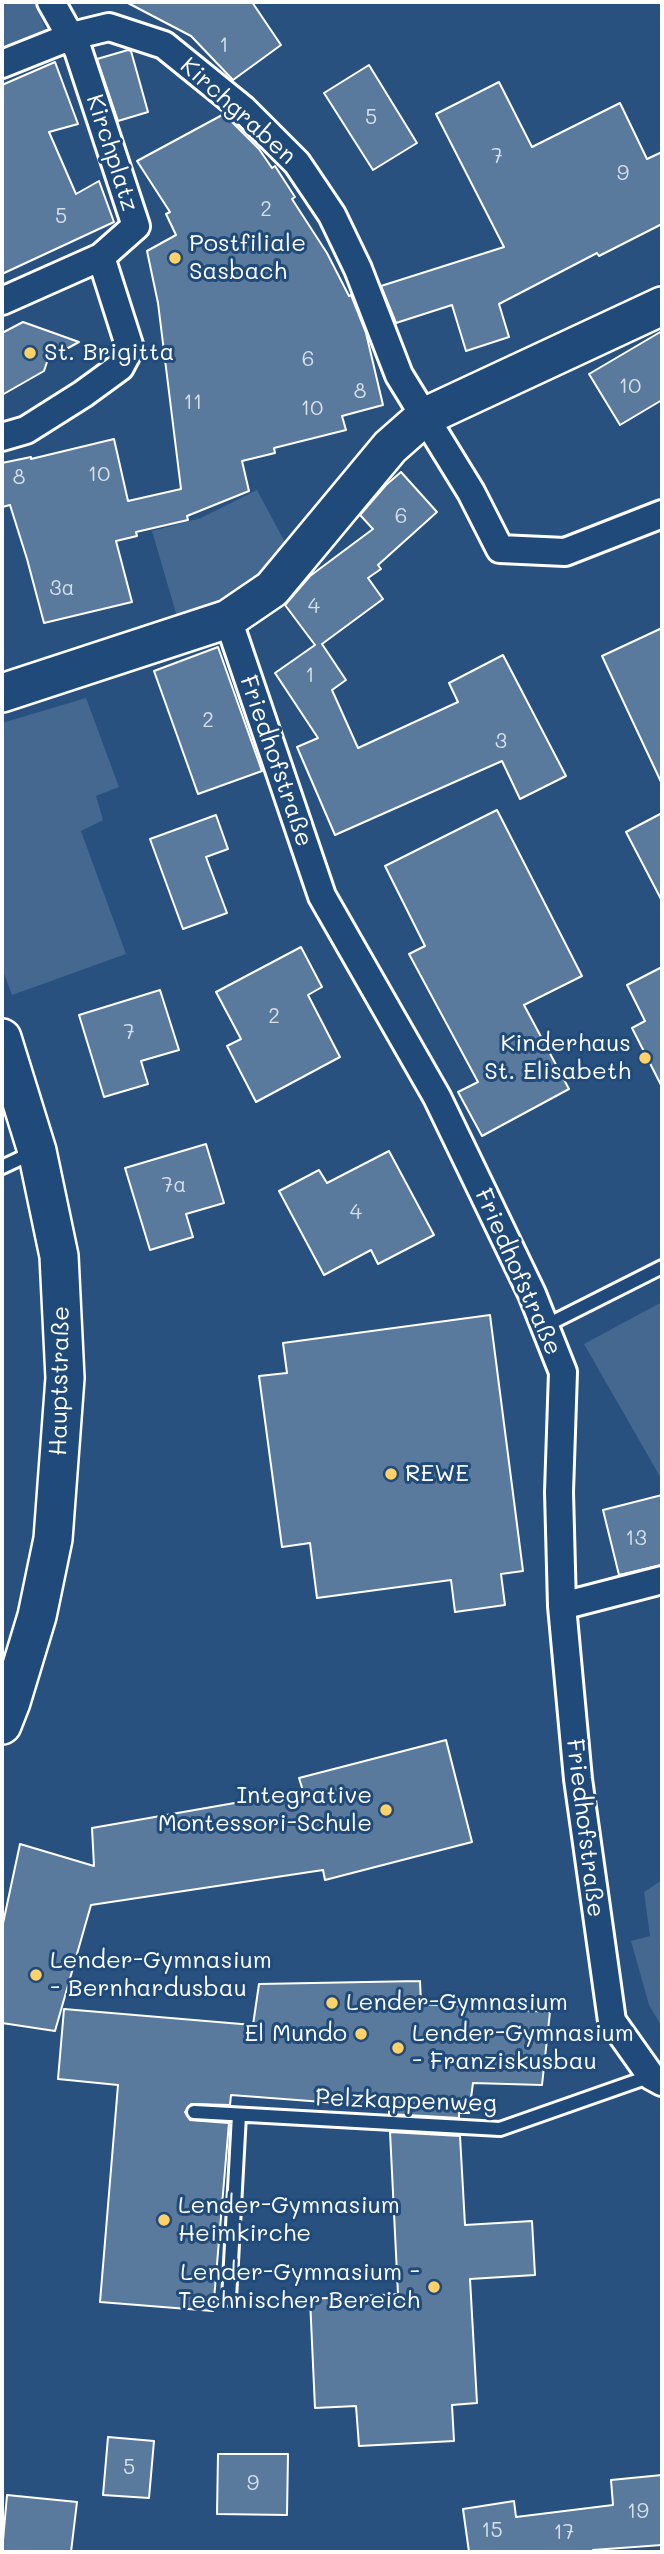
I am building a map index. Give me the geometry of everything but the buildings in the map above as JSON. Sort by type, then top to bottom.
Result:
[{"type":"street","points":[[51,2],[72,36]]},
{"type":"street","name":"Kirchgraben","points":[[2,64],[72,36],[109,27],[164,45],[243,109],[297,163],[332,215],[358,269],[399,375],[471,492],[500,549],[565,552],[662,514]]},
{"type":"street","name":"Kirchplatz","points":[[2,301],[101,257],[136,226],[72,36]]},
{"type":"street","points":[[2,437],[26,430],[120,367],[130,348],[101,257]]},
{"type":"street","points":[[2,694],[228,619],[280,581],[390,447],[424,417],[662,306]]},
{"type":"street","name":"Friedhofstraße","points":[[228,619],[322,896],[437,1097],[532,1294],[563,1372],[559,1492],[562,1606],[578,1779],[612,2021],[657,2079]]},
{"type":"street","name":"Hauptstraße","points":[[2,1038],[37,1151],[59,1256],[64,1319],[63,1404],[53,1539],[37,1616],[2,1725]]},
{"type":"street","points":[[562,1606],[662,1580]]},
{"type":"lane","points":[[2,1167],[37,1151]]},
{"type":"lane","points":[[545,1326],[662,1267]]},
{"type":"lane","name":"Pelzkappenweg","points":[[194,2112],[500,2129],[657,2079]]},
{"type":"lane","points":[[229,2299],[239,2115]]},
{"type":"shaded area","points":[[2,2],[34,2],[46,30],[2,49]]},
{"type":"shaded area","points":[[257,490],[288,548],[234,598],[178,620],[152,531],[201,518]]},
{"type":"shaded area","points":[[86,698],[119,787],[96,796],[103,820],[81,831],[126,954],[12,995],[2,968],[2,723]]},
{"type":"shaded area","points":[[662,1302],[662,1480],[584,1344]]},
{"type":"shaded area","points":[[662,1880],[662,2027],[649,2005],[631,1941],[650,1936],[644,1892]]},
{"type":"place","name":"Postfiliale Sasbach","points":[[175,258]]},
{"type":"place","name":"St. Brigitta","points":[[30,353]]},
{"type":"place","name":"Kinderhaus St. Elisabeth","points":[[645,1058]]},
{"type":"place","name":"REWE","points":[[391,1474]]},
{"type":"place","name":"Integrative Montessori-Schule","points":[[386,1810]]},
{"type":"place","name":"Lender-Gymnasium - Bernhardusbau","points":[[36,1975]]},
{"type":"place","name":"Lender-Gymnasium","points":[[332,2003]]},
{"type":"place","name":"El Mundo","points":[[361,2034]]},
{"type":"place","name":"Lender-Gymnasium - Franziskusbau","points":[[398,2048]]},
{"type":"place","name":"Lender-Gymnasium Heimkirche","points":[[164,2220]]},
{"type":"place","name":"Lender-Gymnasium - Technischer Bereich","points":[[434,2287]]}]
